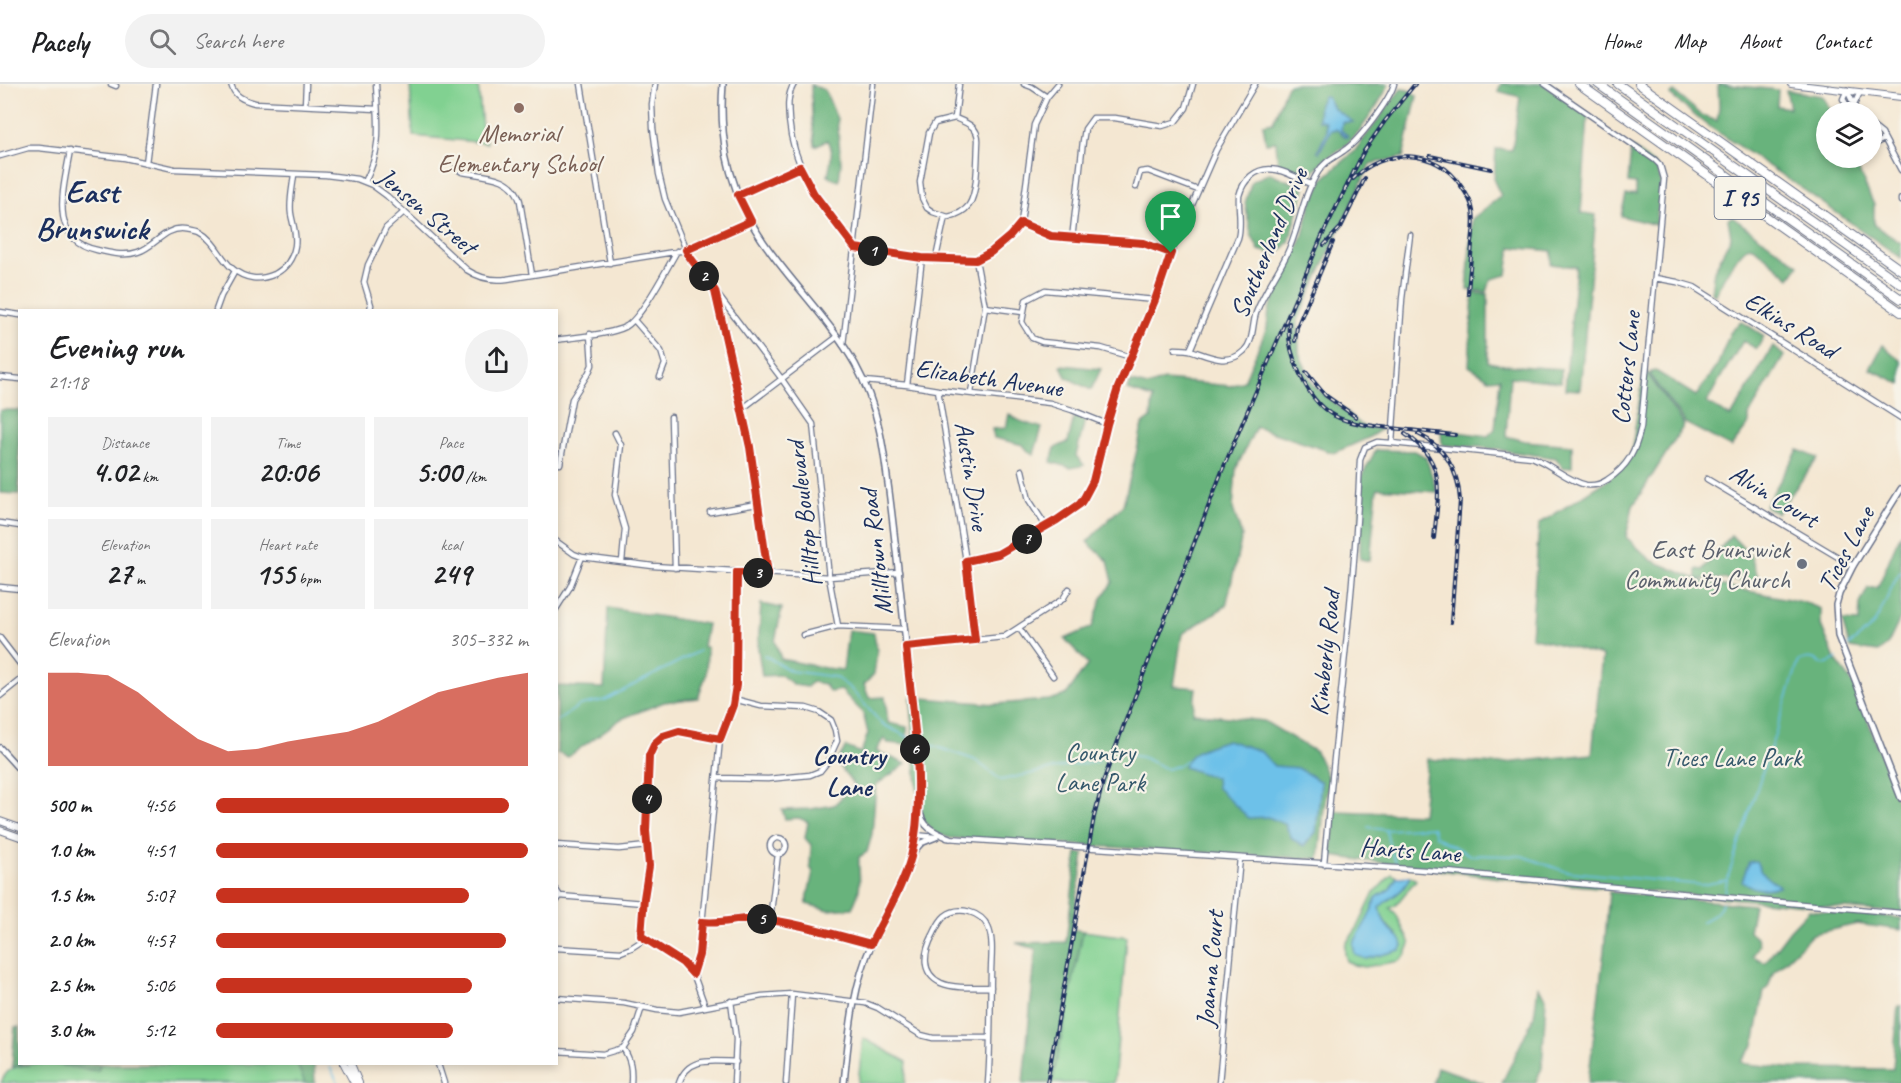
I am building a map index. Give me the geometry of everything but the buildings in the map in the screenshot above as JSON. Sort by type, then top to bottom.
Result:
[{"type":"highway","name":"I 95","points":[[1579,84],[1901,312]]},
{"type":"highway","name":"I 95","points":[[1598,84],[1901,299]]},
{"type":"highway","name":"I 95","points":[[1618,84],[1901,284]]},
{"type":"highway","name":"I 95","points":[[1639,84],[1901,270]]},
{"type":"main road","points":[[1791,84],[1901,97]]},
{"type":"main road","points":[[0,821],[18,827]]},
{"type":"main road","points":[[0,830],[18,836]]},
{"type":"main road","points":[[345,1065],[354,1083]]},
{"type":"main road","points":[[351,1065],[359,1083]]},
{"type":"street","points":[[146,163],[156,84]]},
{"type":"street","points":[[231,84],[233,91],[246,101],[255,104],[377,109]]},
{"type":"street","points":[[305,105],[306,84]]},
{"type":"street","points":[[365,182],[373,165],[378,140],[376,84]]},
{"type":"street","points":[[581,84],[610,262]]},
{"type":"street","name":"Hilltop Boulevard","points":[[655,84],[652,104],[653,128],[659,174],[665,199],[686,250],[813,424],[830,577],[838,626]]},
{"type":"street","name":"Milltown Road","points":[[723,84],[721,121],[723,140],[738,195],[771,252],[843,345],[864,381],[874,408],[883,449],[899,572],[914,735],[918,802],[915,835],[910,859],[871,944],[859,978],[853,1001],[844,1083]]},
{"type":"street","points":[[794,84],[789,94],[788,105],[792,142],[800,167],[814,194],[855,248],[922,258],[976,260],[991,252],[1021,223],[1032,133],[1037,116],[1047,97],[1058,84]]},
{"type":"street","points":[[843,345],[873,84]]},
{"type":"street","points":[[955,118],[960,84]]},
{"type":"street","points":[[1024,84],[1047,97]]},
{"type":"street","points":[[1072,239],[1083,141],[1085,129],[1092,118],[1115,118],[1162,126],[1175,122],[1186,108],[1193,84]]},
{"type":"street","points":[[966,561],[998,554],[1080,504],[1089,491],[1118,388],[1155,300],[1171,253],[1216,150],[1255,84]]},
{"type":"street","name":"Southerland Drive","points":[[1175,349],[1190,350],[1207,357],[1227,360],[1244,351],[1251,339],[1255,315],[1295,236],[1300,214],[1316,174],[1324,164],[1356,139],[1389,97],[1394,84]]},
{"type":"street","name":"Cotters Lane","points":[[1365,447],[1377,442],[1532,457],[1543,461],[1575,481],[1595,485],[1602,483],[1626,464],[1638,441],[1664,178],[1660,165],[1655,160],[1545,84]]},
{"type":"street","points":[[1847,90],[1853,102]]},
{"type":"street","points":[[1845,102],[1847,90]]},
{"type":"street","points":[[1855,102],[1860,92]]},
{"type":"street","points":[[955,118],[974,128],[978,136],[975,181],[968,207],[954,216],[945,216],[927,208],[922,198],[920,182],[929,133],[935,123],[955,118]]},
{"type":"street","points":[[1882,136],[1901,170]]},
{"type":"street","name":"Jensen Street","points":[[0,156],[28,148],[70,151],[174,169],[338,176],[365,182],[387,196],[462,267],[472,273],[495,280],[686,250],[751,221]]},
{"type":"street","points":[[70,151],[63,198],[63,218],[69,233],[79,243],[92,249],[127,255],[144,249],[170,231],[176,229],[198,231],[235,272],[251,278],[267,277],[282,270],[292,257],[296,241],[291,213],[294,174]]},
{"type":"street","points":[[738,195],[800,167]]},
{"type":"street","points":[[456,168],[462,172],[504,180],[516,190],[520,201],[532,275]]},
{"type":"street","points":[[1190,350],[1238,238],[1241,228],[1239,195],[1242,185],[1259,170],[1271,168],[1312,185]]},
{"type":"street","points":[[1136,187],[1140,172],[1148,171],[1198,190]]},
{"type":"street","points":[[370,309],[364,282],[368,265],[386,228],[404,212]]},
{"type":"street","points":[[936,258],[945,216]]},
{"type":"street","points":[[1021,223],[1051,236],[1143,243],[1171,253]]},
{"type":"street","points":[[1392,443],[1402,299],[1410,235]]},
{"type":"street","points":[[558,340],[622,328],[634,320],[677,251]]},
{"type":"street","points":[[907,385],[922,258]]},
{"type":"street","points":[[971,393],[985,307],[976,260]]},
{"type":"street","points":[[216,309],[235,272]]},
{"type":"street","name":"Elkins Road","points":[[1655,278],[1694,287],[1901,418]]},
{"type":"street","points":[[1131,357],[1101,348],[1042,342],[1032,338],[1022,322],[1026,300],[1045,290],[1155,300]]},
{"type":"street","points":[[715,291],[750,447],[768,574]]},
{"type":"street","points":[[985,307],[1023,312]]},
{"type":"street","points":[[0,312],[18,315]]},
{"type":"street","points":[[722,321],[734,316]]},
{"type":"street","points":[[634,320],[661,351],[665,364],[660,377]]},
{"type":"street","points":[[558,464],[560,464],[572,399],[592,365],[590,334]]},
{"type":"street","points":[[742,409],[837,337]]},
{"type":"street","points":[[0,377],[18,379]]},
{"type":"street","name":"Elizabeth Avenue","points":[[864,381],[1050,403],[1107,424]]},
{"type":"street","name":"Austin Drive","points":[[938,390],[966,561],[975,640]]},
{"type":"street","points":[[671,417],[675,567]]},
{"type":"street","points":[[615,433],[621,445],[615,495],[625,529],[622,562]]},
{"type":"street","name":"Kimberly Road","points":[[1324,864],[1349,625],[1360,460],[1365,447]]},
{"type":"street","points":[[1022,470],[1029,500],[1046,526]]},
{"type":"street","name":"Alvin Court","points":[[1707,479],[1853,566]]},
{"type":"street","name":"Tices Lane","points":[[1901,489],[1853,566],[1839,594],[1836,606],[1838,636],[1901,798]]},
{"type":"street","points":[[710,512],[757,504]]},
{"type":"street","points":[[0,524],[18,526]]},
{"type":"street","points":[[558,542],[582,557],[675,567],[830,577],[899,572]]},
{"type":"street","points":[[558,606],[570,587],[582,557]]},
{"type":"street","points":[[693,974],[699,955],[720,739],[728,722],[736,685],[737,572]]},
{"type":"street","points":[[0,587],[18,589]]},
{"type":"street","points":[[906,647],[1004,637],[1063,599],[1069,589]]},
{"type":"street","points":[[803,635],[838,626],[904,629]]},
{"type":"street","points":[[1019,628],[1053,676]]},
{"type":"street","points":[[0,639],[18,662]]},
{"type":"street","points":[[0,696],[18,682]]},
{"type":"street","points":[[717,778],[768,779],[810,775],[820,771],[828,761],[837,741],[831,720],[819,712],[807,708],[761,706],[734,699]]},
{"type":"street","points":[[705,1006],[693,974],[683,963],[641,936],[649,866],[646,831],[649,756],[655,743],[663,736],[679,731],[720,739]]},
{"type":"street","points":[[0,748],[18,768]]},
{"type":"street","points":[[918,802],[920,817],[926,826],[935,833],[950,838]]},
{"type":"street","name":"Harts Lane","points":[[915,835],[1481,874],[1901,913]]},
{"type":"street","points":[[910,859],[917,846],[925,840],[936,837]]},
{"type":"street","points":[[558,845],[619,849],[647,846]]},
{"type":"street","points":[[770,920],[778,854]]},
{"type":"street","name":"Joanna Court","points":[[1219,1083],[1240,858]]},
{"type":"street","points":[[560,896],[643,903]]},
{"type":"street","points":[[988,1083],[991,987],[989,928],[976,914],[964,911],[950,913],[941,921],[927,946],[925,959],[928,970],[936,980],[950,986],[991,987]]},
{"type":"street","points":[[702,922],[715,924],[738,919],[770,920],[871,944]]},
{"type":"street","points":[[558,948],[621,952],[645,939]]},
{"type":"street","points":[[786,1083],[792,994]]},
{"type":"street","points":[[558,998],[624,1003],[679,1012],[762,996],[792,994],[853,1001],[878,1008],[921,1035],[933,1038],[989,1038]]},
{"type":"street","points":[[731,1001],[736,1039],[734,1083]]},
{"type":"street","points":[[558,1051],[603,1054],[623,1048],[634,1032],[642,1007]]},
{"type":"street","points":[[623,1048],[630,1060],[631,1083]]},
{"type":"street","points":[[679,1083],[684,1071],[693,1064],[705,1061],[736,1062]]},
{"type":"street","points":[[438,1065],[444,1083]]},
{"type":"green space","points":[[410,84],[478,84],[482,127],[487,143],[413,136]]},
{"type":"green space","points":[[1290,84],[1389,84],[1357,133],[1346,145],[1321,163],[1310,179],[1278,165],[1276,142],[1266,143],[1263,124],[1273,122],[1286,87]],"holes":[[[1327,98],[1333,108],[1351,122],[1342,122],[1341,130],[1348,136],[1346,137],[1336,129],[1331,130],[1319,152],[1327,132],[1325,121]]]},
{"type":"green space","points":[[1501,84],[1544,84],[1588,116],[1581,213],[1596,215],[1580,390],[1565,389],[1576,267],[1551,264],[1552,251],[1511,247],[1507,275],[1491,279],[1487,292],[1467,290],[1472,219],[1501,196],[1494,181],[1496,149],[1512,150],[1520,97],[1498,91]]},
{"type":"green space","points":[[1718,84],[1778,90],[1777,106],[1790,108],[1786,90],[1822,96],[1826,102],[1816,102],[1816,168],[1857,168],[1874,205],[1874,225],[1901,243],[1901,258],[1704,123],[1670,95],[1674,92],[1703,116],[1717,121]]},
{"type":"green space","points":[[811,85],[825,90],[837,119],[841,163],[839,181],[828,176],[831,153],[828,140],[815,146]]},
{"type":"green space","name":"Country Lane Park","points":[[1401,89],[1409,90],[1417,96],[1403,157],[1370,164],[1298,320],[1299,353],[1313,385],[1364,427],[1382,429],[1334,453],[1256,427],[1236,469],[1233,509],[1242,536],[1226,606],[1182,634],[1174,686],[1196,688],[1193,713],[1264,721],[1316,752],[1329,780],[1319,859],[950,838],[935,833],[920,817],[911,697],[995,704],[1049,700],[1066,695],[1088,664],[1065,639],[1092,627],[1102,598],[1113,582],[1108,561],[1087,542],[1123,505],[1142,425],[1151,418],[1153,398],[1128,390],[1131,382],[1148,386],[1164,380],[1231,386],[1244,381],[1267,328],[1269,310],[1302,239],[1311,204],[1324,178],[1354,152]]},
{"type":"green space","points":[[1631,147],[1656,166],[1661,182],[1656,225],[1621,216],[1626,195],[1636,194],[1636,184],[1628,183]]},
{"type":"green space","points":[[1270,173],[1305,188],[1289,242],[1277,255],[1259,250],[1251,234],[1245,203],[1252,181]]},
{"type":"green space","points":[[1732,217],[1799,265],[1790,278],[1755,248],[1749,246],[1734,262],[1715,295],[1711,292],[1714,271],[1731,237],[1728,219]]},
{"type":"green space","points":[[1473,293],[1488,294],[1488,362],[1561,369],[1561,382],[1510,377],[1506,436],[1525,441],[1572,445],[1572,467],[1563,468],[1556,458],[1480,447],[1442,445],[1441,430],[1488,436],[1495,429],[1500,378],[1489,379],[1469,366]]},
{"type":"green space","points":[[1741,321],[1764,336],[1757,349],[1743,341],[1707,403],[1731,417],[1773,346],[1784,356],[1749,415],[1749,424],[1731,447],[1685,423],[1649,374],[1654,370],[1696,396],[1718,364],[1730,333]]},
{"type":"green space","points":[[1883,345],[1901,361],[1901,384],[1870,369]]},
{"type":"green space","points":[[1061,365],[1101,369],[1091,390],[1066,377]]},
{"type":"green space","name":"Tices Lane Park","points":[[1644,369],[1684,425],[1633,506],[1626,537],[1651,560],[1704,582],[1803,602],[1821,609],[1821,625],[1835,659],[1856,687],[1901,812],[1901,913],[1516,880],[1331,856],[1335,811],[1422,814],[1427,759],[1496,764],[1592,754],[1602,656],[1531,637],[1539,524],[1608,480],[1631,454]]},
{"type":"green space","points":[[0,410],[18,410],[18,494],[0,493]]},
{"type":"green space","points":[[1009,414],[1042,428],[1034,454],[1023,445],[994,438],[992,429],[1006,428]]},
{"type":"green space","points":[[1074,417],[1085,420],[1076,456],[1084,465],[1071,468],[1051,462],[1055,448],[1068,442]]},
{"type":"green space","points":[[1376,450],[1415,451],[1426,457],[1437,492],[1377,488],[1370,561],[1360,559],[1361,477]]},
{"type":"green space","points":[[1798,450],[1818,458],[1777,513],[1765,506]]},
{"type":"green space","points":[[1901,534],[1901,617],[1888,644],[1878,652],[1850,648],[1842,621],[1859,622],[1860,604],[1868,588],[1877,588]]},
{"type":"green space","points":[[1731,535],[1751,556],[1760,583],[1697,579],[1697,569],[1703,570]]},
{"type":"green space","points":[[761,604],[782,608],[775,641],[781,659],[843,670],[848,630],[874,633],[877,652],[874,674],[864,685],[869,698],[885,697],[888,723],[907,727],[908,745],[888,743],[884,738],[876,751],[906,764],[876,785],[872,834],[867,852],[859,857],[859,888],[852,908],[829,910],[806,904],[813,872],[810,867],[811,845],[805,838],[808,822],[799,818],[785,819],[782,810],[834,805],[854,785],[836,762],[846,747],[861,753],[868,733],[863,713],[841,690],[830,692],[824,684],[812,682],[807,687],[794,685],[781,675],[762,676],[758,649]]},
{"type":"green space","points":[[608,608],[707,624],[703,646],[707,648],[706,675],[698,698],[664,702],[621,719],[568,757],[558,753],[558,686],[604,688]]},
{"type":"green space","points":[[1077,853],[1084,854],[1072,929],[1083,931],[1052,1083],[1023,1083],[1036,949],[1016,943],[1066,942]]},
{"type":"green space","points":[[1392,874],[1397,877],[1390,889],[1377,897],[1353,945],[1397,934],[1385,922],[1380,906],[1400,891],[1410,876],[1416,880],[1395,906],[1390,908],[1396,914],[1410,944],[1405,956],[1399,961],[1365,967],[1354,965],[1347,961],[1345,945],[1358,927],[1374,893]]},
{"type":"green space","points":[[1609,892],[1754,905],[1749,931],[1757,938],[1759,945],[1753,956],[1765,963],[1790,930],[1809,910],[1901,918],[1901,930],[1857,924],[1813,934],[1773,973],[1764,991],[1754,1045],[1741,1062],[1788,1068],[1893,1069],[1898,1006],[1901,1006],[1901,1083],[1588,1083]]},
{"type":"green space","points":[[1083,931],[1127,937],[1114,1083],[1052,1083]]},
{"type":"green space","points":[[1538,987],[1546,998],[1542,1068],[1535,1083],[1502,1083],[1534,1016]]},
{"type":"green space","points":[[15,1027],[18,1027],[18,1065],[25,1065],[12,1067]]},
{"type":"green space","points":[[863,1038],[907,1062],[905,1083],[858,1083]]},
{"type":"green space","points":[[59,1065],[98,1071],[100,1065],[303,1065],[305,1083],[1,1083],[6,1074],[21,1066]]},
{"type":"green space","points":[[59,1065],[100,1065],[98,1071]]},
{"type":"green space","points":[[297,1065],[314,1065],[315,1083],[305,1083]]},
{"type":"green space","points":[[1437,1067],[1484,1083],[1433,1083]]},
{"type":"water","points":[[1323,96],[1327,97],[1333,108],[1353,122],[1342,122],[1341,130],[1347,137],[1336,129],[1331,130],[1319,152],[1327,132],[1325,121],[1318,120],[1319,104]]},
{"type":"water","points":[[1227,740],[1260,751],[1274,766],[1298,768],[1321,782],[1316,832],[1304,846],[1292,839],[1285,824],[1268,817],[1249,818],[1217,788],[1216,778],[1184,767],[1196,752]]},
{"type":"water","points":[[1756,861],[1761,872],[1779,886],[1760,889],[1742,881],[1749,862]]},
{"type":"water","points":[[1410,876],[1400,891],[1380,907],[1386,924],[1399,937],[1403,946],[1400,950],[1366,959],[1355,955],[1353,944],[1377,897],[1390,889],[1397,877]]},
{"type":"waterway","points":[[1848,646],[1876,620],[1901,571]]},
{"type":"waterway","points":[[558,721],[580,705],[605,700],[699,651]]},
{"type":"waterway","points":[[764,655],[791,671],[835,677],[850,688],[882,724],[910,738]]},
{"type":"waterway","points":[[1725,892],[1799,661],[1814,659],[1829,664],[1837,658]]},
{"type":"waterway","points":[[920,741],[975,760],[1001,780],[1100,761]]},
{"type":"waterway","points":[[1128,755],[1142,757],[1167,769],[1186,760]]},
{"type":"waterway","points":[[1368,827],[1385,830]]},
{"type":"waterway","points":[[1396,863],[1386,830],[1432,827],[1435,836],[1470,855],[1522,856],[1564,871],[1702,885],[1727,880]]},
{"type":"waterway","points":[[1701,922],[1717,912],[1722,902]]},
{"type":"waterway","points":[[330,1067],[338,1083]]},
{"type":"railway","points":[[1047,1083],[1094,817],[1103,782],[1122,730],[1222,471],[1321,238],[1364,151],[1415,84]]},
{"type":"railway","points":[[1353,179],[1365,169],[1379,162],[1394,157],[1409,156],[1424,158],[1450,173],[1468,198],[1474,215],[1468,294]]},
{"type":"railway","points":[[1430,156],[1491,169]]},
{"type":"railway","points":[[1324,245],[1341,227],[1365,178]]},
{"type":"railway","points":[[1295,341],[1297,327],[1333,242]]},
{"type":"railway","points":[[1289,323],[1289,342],[1296,366],[1315,400],[1334,416],[1358,423],[1455,435]]},
{"type":"railway","points":[[1306,372],[1325,395],[1356,417]]},
{"type":"railway","points":[[1405,434],[1419,445],[1434,468],[1438,493],[1434,538]]},
{"type":"railway","points":[[1418,434],[1443,453],[1453,469],[1459,489],[1451,622]]},
{"type":"place","name":"Memorial Elementary School","points":[[519,108]]},
{"type":"place","name":"East Brunswick Community Church","points":[[1802,564]]},
{"type":"district","name":"East Brunswick","points":[[92,210]]},
{"type":"district","name":"Country Lane","points":[[849,770]]},
{"type":"route","points":[[800,167],[814,194],[855,248],[922,258],[976,260],[991,252],[1021,223],[1051,236],[1143,243],[1171,253],[1155,300],[1118,388],[1089,491],[1080,504],[1025,540],[998,554],[966,561],[975,640],[906,647],[917,777],[918,802],[915,835],[910,859],[871,944],[760,918],[738,919],[715,924],[702,922],[699,955],[693,974],[683,963],[641,936],[649,866],[646,831],[649,756],[655,743],[663,736],[679,731],[720,739],[728,722],[736,685],[737,572],[768,574],[750,447],[715,291],[686,250],[751,221],[738,195],[800,167]]}]
